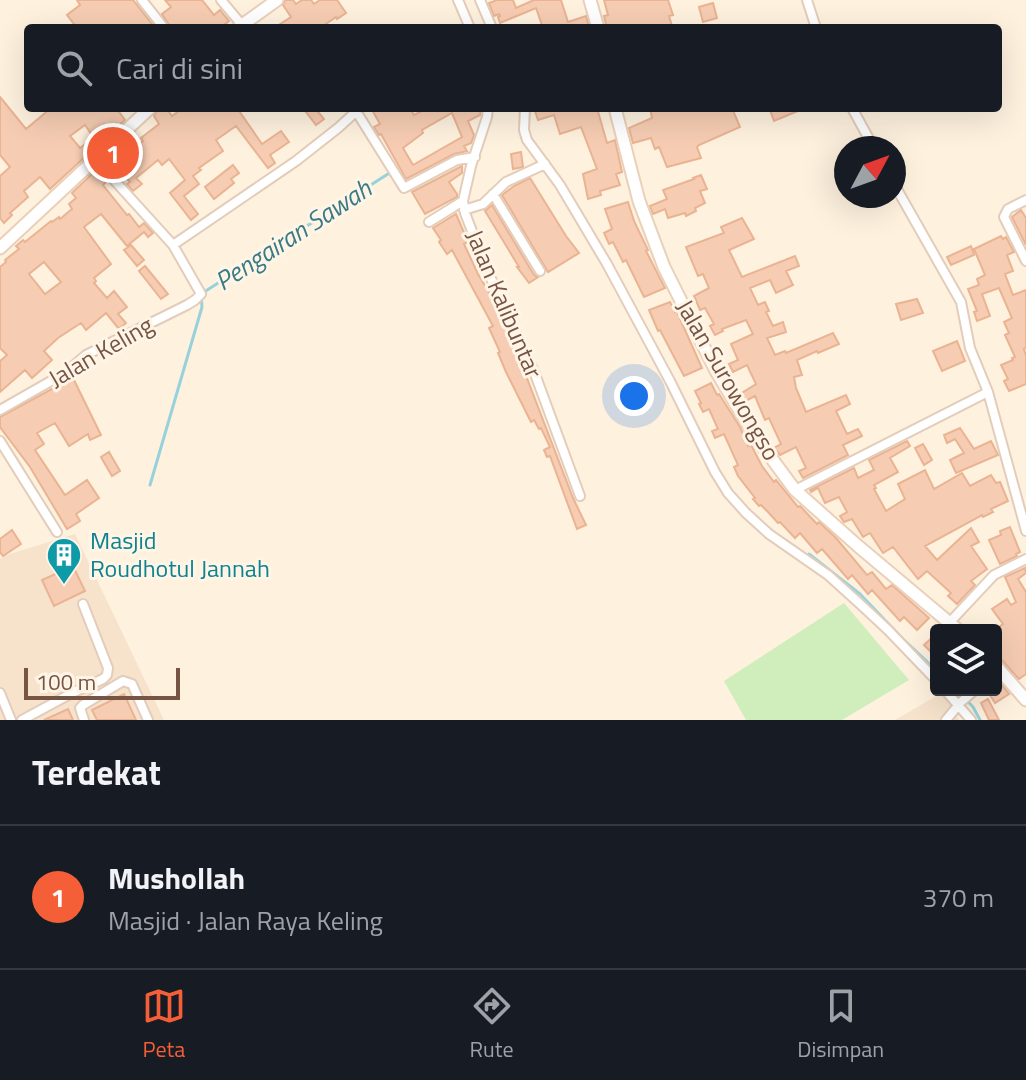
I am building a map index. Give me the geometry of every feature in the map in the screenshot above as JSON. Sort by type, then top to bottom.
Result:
[{"type":"street","points":[[142,0],[161,24]]},
{"type":"street","points":[[221,0],[238,24]]},
{"type":"street","points":[[244,24],[277,0]]},
{"type":"street","points":[[458,0],[468,24]]},
{"type":"street","points":[[480,0],[490,24]]},
{"type":"street","points":[[590,0],[597,24]]},
{"type":"street","points":[[807,0],[815,24]]},
{"type":"street","points":[[2,241],[146,112]]},
{"type":"street","points":[[95,159],[173,245],[296,161],[356,112]]},
{"type":"street","points":[[359,112],[404,188],[457,160],[475,157]]},
{"type":"street","name":"Jalan Kalibuntar","points":[[488,112],[471,166],[466,206],[487,270],[535,374],[580,496]]},
{"type":"street","points":[[526,112],[524,130],[527,140],[541,166],[560,185],[607,264],[728,493],[769,534],[849,593],[930,674]]},
{"type":"street","name":"Jalan Surowongso","points":[[616,112],[639,201],[664,267],[716,371],[755,436],[795,490],[952,624]]},
{"type":"street","points":[[854,112],[867,136]]},
{"type":"street","points":[[429,222],[466,206],[483,204],[514,177],[541,166]]},
{"type":"street","points":[[493,194],[540,271]]},
{"type":"street","points":[[1026,200],[1008,209],[1004,217],[1026,261]]},
{"type":"street","points":[[906,205],[961,302],[970,348],[988,392],[1026,531]]},
{"type":"street","name":"Jalan Keling","points":[[0,410],[65,373],[86,355],[187,305],[201,294],[173,245]]},
{"type":"street","points":[[795,490],[988,392]]},
{"type":"street","points":[[0,441],[57,532]]},
{"type":"street","points":[[955,624],[985,582],[1026,559]]},
{"type":"street","points":[[22,720],[107,675],[108,668],[83,604]]},
{"type":"street","points":[[1002,675],[1026,700]]},
{"type":"street","points":[[84,720],[80,708],[123,681],[132,684],[148,720]]},
{"type":"street","points":[[0,693],[11,720]]},
{"type":"street","points":[[951,696],[971,720]]},
{"type":"street","points":[[946,720],[967,696]]},
{"type":"shaded area","points":[[75,534],[164,720],[0,720],[0,559]]},
{"type":"shaded area","points":[[936,696],[947,696],[952,702],[956,696],[973,696],[955,714],[959,720],[895,720]]},
{"type":"green space","points":[[844,603],[909,680],[842,720],[746,720],[724,681]]},
{"type":"building","points":[[77,0],[133,0],[152,24],[74,24],[67,15],[80,5]]},
{"type":"building","points":[[165,0],[202,0],[214,15],[220,10],[229,21],[225,24],[168,24],[162,14],[171,7]]},
{"type":"building","points":[[285,0],[293,0],[296,4],[311,0],[314,4],[320,0],[337,0],[346,13],[326,24],[280,24],[291,17],[283,5]]},
{"type":"building","points":[[513,0],[516,8],[534,0],[561,0],[568,22],[586,16],[588,24],[542,24],[536,8],[500,23],[499,14],[494,16],[489,3]]},
{"type":"building","points":[[604,0],[668,0],[673,15],[669,16],[671,24],[606,24],[604,16],[608,15]]},
{"type":"building","points":[[713,3],[717,18],[703,22],[699,7]]},
{"type":"building","points":[[0,97],[26,129],[46,112],[119,112],[125,120],[50,189],[40,177],[24,191],[28,197],[4,223],[0,218],[0,176],[10,167],[0,155]],"holes":[[[85,125],[94,138],[80,148],[70,136]]]},
{"type":"building","points":[[156,112],[169,112],[172,116],[178,112],[240,112],[262,144],[281,131],[289,142],[270,155],[275,163],[268,168],[236,126],[216,140],[223,151],[199,168],[201,170],[193,176],[199,184],[184,196],[198,214],[191,220],[170,193],[185,180],[169,159],[162,165],[158,160],[136,178],[142,184],[133,191],[127,184],[130,182],[109,158],[118,150],[123,156],[143,141],[141,138],[159,124],[154,116]]},
{"type":"building","points":[[306,112],[318,112],[324,119],[316,125]]},
{"type":"building","points":[[373,112],[412,112],[414,115],[420,112],[480,112],[468,121],[474,135],[471,143],[464,146],[467,151],[454,154],[406,179],[374,127],[380,124]],"holes":[[[452,113],[462,137],[413,165],[403,148],[423,133],[422,130]]]},
{"type":"building","points":[[535,112],[598,112],[607,143],[615,140],[622,172],[616,174],[620,185],[600,191],[601,195],[588,199],[583,174],[597,169],[581,127],[560,134],[554,115],[538,120]]},
{"type":"building","points":[[651,112],[734,112],[740,127],[699,145],[701,158],[667,167],[659,147],[655,149],[651,138],[633,143],[629,128],[652,118]]},
{"type":"building","points":[[771,112],[795,112],[774,121]]},
{"type":"building","points":[[521,152],[523,167],[513,169],[511,154]]},
{"type":"building","points":[[233,165],[239,173],[231,179],[234,183],[214,199],[205,187]]},
{"type":"building","points":[[462,166],[462,173],[449,182],[457,197],[425,214],[412,192]]},
{"type":"building","points":[[96,170],[106,182],[103,185],[127,215],[139,227],[144,223],[153,233],[148,237],[144,232],[127,246],[101,214],[84,227],[111,264],[94,278],[94,283],[107,298],[114,291],[127,307],[118,314],[126,323],[119,329],[106,313],[86,330],[81,323],[44,351],[52,360],[32,378],[25,370],[0,392],[0,361],[7,355],[0,348],[0,267],[19,249],[16,246],[23,240],[25,242],[72,209],[69,204],[76,198],[72,193]],"holes":[[[44,262],[61,282],[45,294],[29,274]]]},
{"type":"building","points":[[701,175],[707,189],[700,191],[705,203],[695,208],[696,211],[686,216],[685,213],[668,218],[665,209],[653,214],[650,206],[667,199],[663,190]]},
{"type":"building","points":[[530,178],[579,253],[548,272],[502,195]]},
{"type":"building","points":[[628,202],[646,251],[665,288],[644,297],[626,260],[623,262],[613,242],[609,244],[604,233],[612,229],[605,209]]},
{"type":"building","points":[[492,205],[538,277],[529,283],[485,211]]},
{"type":"building","points":[[1021,210],[1026,218],[1026,245],[1012,217]]},
{"type":"building","points":[[456,214],[468,242],[464,244],[518,355],[586,525],[577,529],[550,456],[547,457],[544,450],[550,447],[541,428],[534,420],[531,422],[506,372],[489,328],[493,326],[452,250],[447,254],[433,228]]},
{"type":"building","points":[[742,218],[754,239],[729,250],[742,277],[795,256],[799,266],[786,271],[793,285],[776,293],[770,280],[750,288],[758,305],[765,302],[773,326],[783,322],[786,332],[767,338],[775,355],[833,333],[839,344],[797,360],[802,375],[794,377],[806,412],[846,395],[850,404],[836,411],[847,434],[858,429],[862,436],[843,445],[848,455],[803,478],[799,471],[806,468],[796,447],[780,455],[774,448],[781,444],[769,418],[765,420],[755,396],[744,402],[740,394],[756,384],[747,365],[733,372],[729,364],[738,360],[731,344],[753,334],[746,320],[715,335],[710,326],[714,324],[705,308],[700,310],[694,296],[709,288],[703,274],[698,276],[686,247],[724,233],[721,227]]},
{"type":"building","points":[[1001,236],[1003,239],[1006,237],[1014,252],[1007,255],[1013,271],[1005,274],[1013,295],[1026,290],[1026,384],[1009,391],[1004,381],[1008,379],[1001,365],[1015,357],[1005,335],[1009,333],[1004,322],[1012,318],[999,288],[982,294],[990,316],[977,321],[974,312],[977,311],[968,289],[979,285],[977,279],[985,275],[974,249]]},
{"type":"building","points":[[131,245],[144,260],[137,266],[124,250]]},
{"type":"building","points":[[971,246],[974,255],[951,265],[947,257]]},
{"type":"building","points":[[145,266],[168,294],[161,299],[139,271]]},
{"type":"building","points":[[917,299],[923,313],[901,320],[896,304]]},
{"type":"building","points":[[670,302],[702,368],[684,376],[649,310]]},
{"type":"building","points":[[957,341],[965,361],[942,371],[933,351]]},
{"type":"building","points":[[72,376],[101,435],[90,440],[88,434],[69,446],[55,423],[37,433],[44,444],[35,450],[65,495],[87,480],[99,498],[76,514],[80,521],[67,529],[30,467],[0,427],[0,417]]},
{"type":"building","points":[[711,383],[740,427],[748,446],[751,445],[774,482],[776,480],[798,507],[836,538],[867,575],[872,572],[886,589],[892,585],[929,618],[917,630],[904,617],[900,621],[872,590],[868,594],[852,575],[848,579],[822,549],[817,553],[800,533],[795,538],[753,499],[738,476],[734,467],[738,465],[724,434],[715,438],[712,431],[718,429],[709,409],[703,412],[699,404],[695,391]]},
{"type":"building","points":[[960,428],[974,449],[991,441],[998,455],[956,473],[950,460],[964,453],[955,439],[947,443],[944,435]]},
{"type":"building","points":[[907,441],[910,446],[890,458],[898,472],[874,485],[886,511],[905,499],[898,484],[925,470],[934,489],[962,473],[970,486],[991,475],[996,483],[1000,482],[1008,501],[991,509],[993,512],[925,546],[937,560],[971,528],[979,542],[971,546],[987,569],[971,581],[975,585],[957,604],[948,596],[951,593],[927,571],[918,579],[893,547],[883,553],[870,533],[863,537],[852,519],[844,522],[840,516],[847,512],[839,497],[825,503],[818,488],[810,490],[854,468],[858,478],[874,470],[869,460]]},
{"type":"building","points":[[923,444],[932,460],[924,465],[915,448]]},
{"type":"building","points":[[109,452],[120,471],[112,476],[101,457]]},
{"type":"building","points":[[1010,527],[1020,552],[1000,564],[989,540]]},
{"type":"building","points":[[12,530],[21,544],[3,556],[0,539]]},
{"type":"building","name":"Masjid Roudhotul Jannah","points":[[73,566],[85,591],[54,606],[42,580]]},
{"type":"building","points":[[1025,568],[1026,573],[1018,579],[1026,592],[1026,674],[1019,679],[1002,660],[1003,624],[992,609],[1007,599],[1011,605],[1016,602],[1005,577]]},
{"type":"building","points":[[1002,685],[1009,694],[995,703],[991,696],[1002,696]]},
{"type":"building","points":[[124,694],[136,720],[97,720],[92,710]]},
{"type":"building","points":[[988,699],[999,720],[989,720],[981,703]]},
{"type":"building","points":[[68,709],[73,720],[44,720]]},
{"type":"waterway","name":"Pengairan Sawah","points":[[150,485],[202,307],[201,294],[391,172]]},
{"type":"waterway","points":[[809,554],[860,594],[930,664]]},
{"type":"waterway","points":[[963,696],[980,720]]},
{"type":"place","name":"Mushollah","points":[[113,153]]},
{"type":"place","name":"Masjid Roudhotul Jannah","points":[[64,586]]}]
